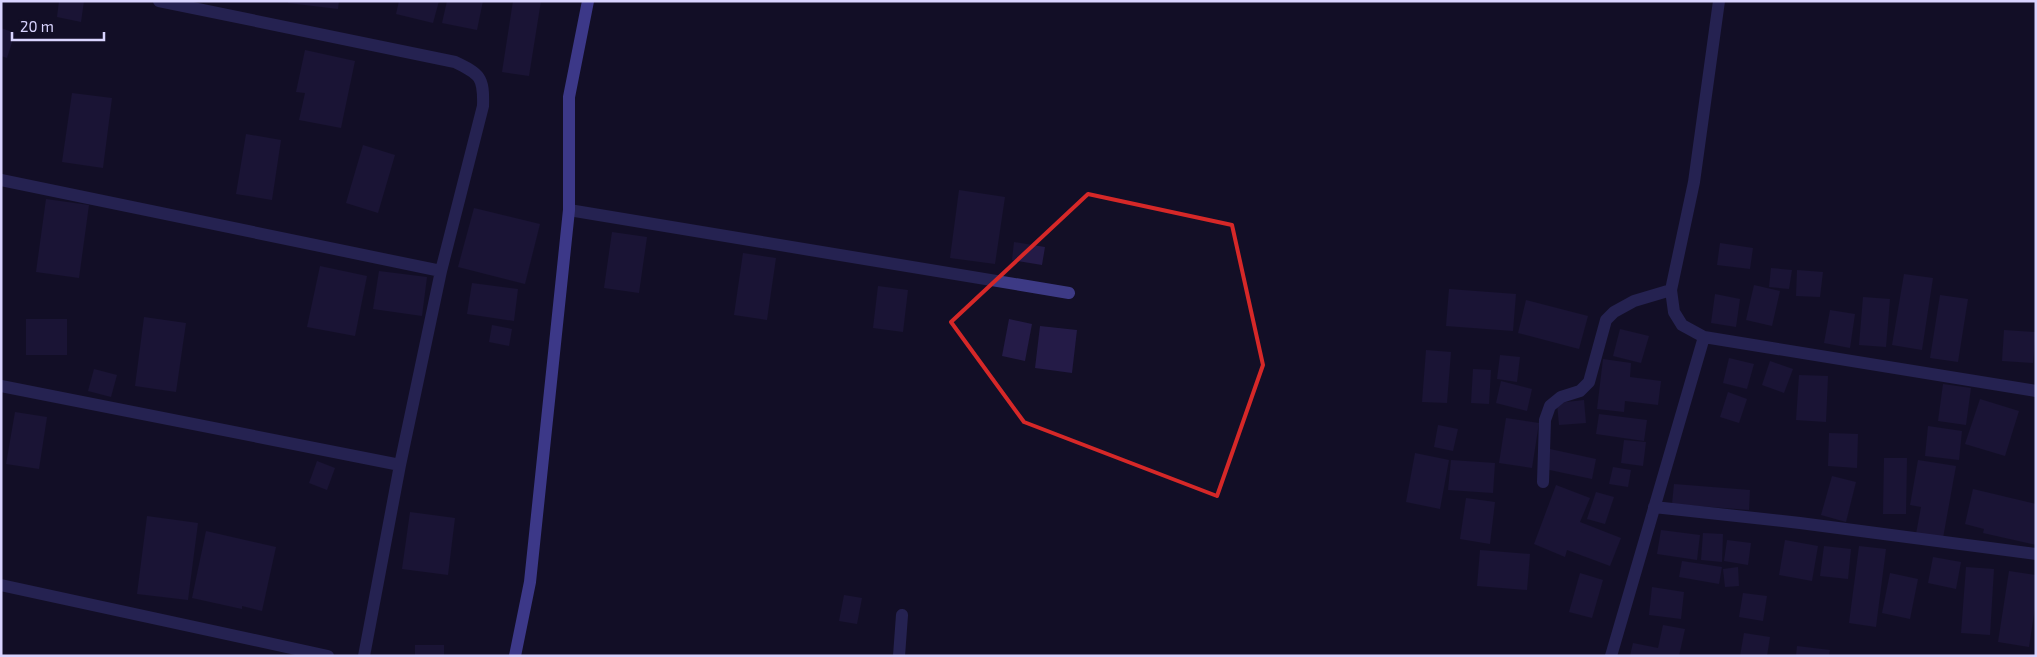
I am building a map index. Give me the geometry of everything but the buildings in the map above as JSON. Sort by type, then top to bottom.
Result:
[{"type":"main road","points":[[515,656],[530,582],[569,210],[569,98],[588,1]]},
{"type":"street","points":[[158,1],[455,62],[476,71],[484,88],[483,106],[441,272],[400,465],[364,656]]},
{"type":"street","points":[[1719,1],[1694,182],[1671,290],[1674,312],[1682,325],[1704,337],[2036,391]]},
{"type":"street","points":[[1,180],[441,272]]},
{"type":"street","points":[[569,210],[1069,293]]},
{"type":"street","points":[[1543,482],[1545,420],[1550,406],[1561,397],[1580,391],[1589,382],[1606,320],[1614,312],[1634,301],[1671,290]]},
{"type":"street","points":[[1611,656],[1704,337]]},
{"type":"street","points":[[1,386],[400,465]]},
{"type":"street","points":[[1654,507],[1800,523],[2036,554]]},
{"type":"street","points":[[1,586],[328,656]]},
{"type":"street","points":[[899,656],[902,615]]},
{"type":"highlighted area","points":[[1088,194],[1232,225],[1263,365],[1217,496],[1024,422],[951,322]]}]
